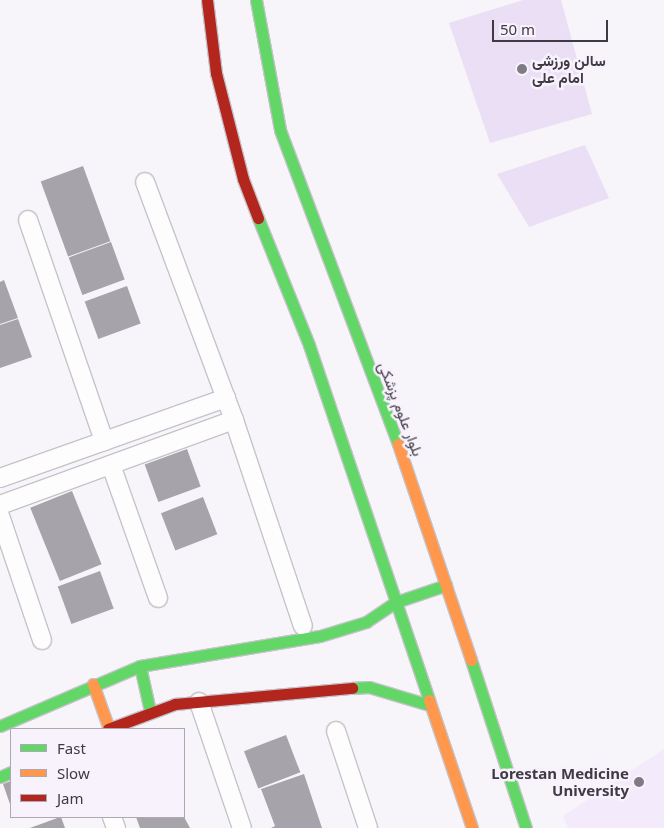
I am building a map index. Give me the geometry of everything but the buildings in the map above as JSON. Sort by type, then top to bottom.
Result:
[{"type":"street","points":[[207,0],[216,73],[243,178],[309,345],[472,828]]},
{"type":"street","name":"بلوار علوم پزشکی","points":[[256,0],[280,130],[410,476],[526,828]]},
{"type":"street","points":[[145,182],[234,420],[304,626]]},
{"type":"street","points":[[28,220],[104,442]]},
{"type":"street","points":[[0,478],[226,398]]},
{"type":"street","points":[[0,505],[234,420]]},
{"type":"street","points":[[111,465],[158,598]]},
{"type":"street","points":[[0,516],[42,640]]},
{"type":"street","points":[[0,726],[93,684],[140,666],[320,636],[366,622],[396,602],[446,585]]},
{"type":"street","points":[[140,666],[150,711]]},
{"type":"street","points":[[93,684],[108,728]]},
{"type":"street","points":[[110,728],[150,711],[200,702],[369,687],[429,705]]},
{"type":"street","points":[[200,702],[242,828]]},
{"type":"street","points":[[336,731],[368,828]]},
{"type":"shaded area","name":"سالن ورزشی امام علی","points":[[523,0],[561,0],[592,114],[490,143],[449,23]]},
{"type":"shaded area","points":[[585,145],[609,198],[529,227],[497,174]]},
{"type":"shaded area","name":"Lorestan Medicine University","points":[[664,749],[664,828],[568,828],[563,816]]},
{"type":"traffic: fast","points":[[256,0],[280,130],[398,444]]},
{"type":"traffic: fast","points":[[258,218],[309,345],[429,700]]},
{"type":"traffic: fast","points":[[0,726],[140,666],[320,636],[366,622],[396,602],[446,585]]},
{"type":"traffic: fast","points":[[471,660],[526,828]]},
{"type":"traffic: fast","points":[[140,666],[150,711]]},
{"type":"traffic: fast","points":[[352,688],[369,687],[429,705]]},
{"type":"traffic: fast","points":[[0,777],[10,772]]},
{"type":"traffic: slow","points":[[398,444],[471,660]]},
{"type":"traffic: slow","points":[[93,684],[109,728]]},
{"type":"traffic: slow","points":[[429,700],[472,828]]},
{"type":"traffic: jam","points":[[207,0],[216,73],[243,179],[258,218]]},
{"type":"traffic: jam","points":[[111,728],[175,704],[352,688]]},
{"type":"place","name":"سالن ورزشی امام علی","points":[[522,69]]},
{"type":"place","name":"Lorestan Medicine University","points":[[639,782]]}]
